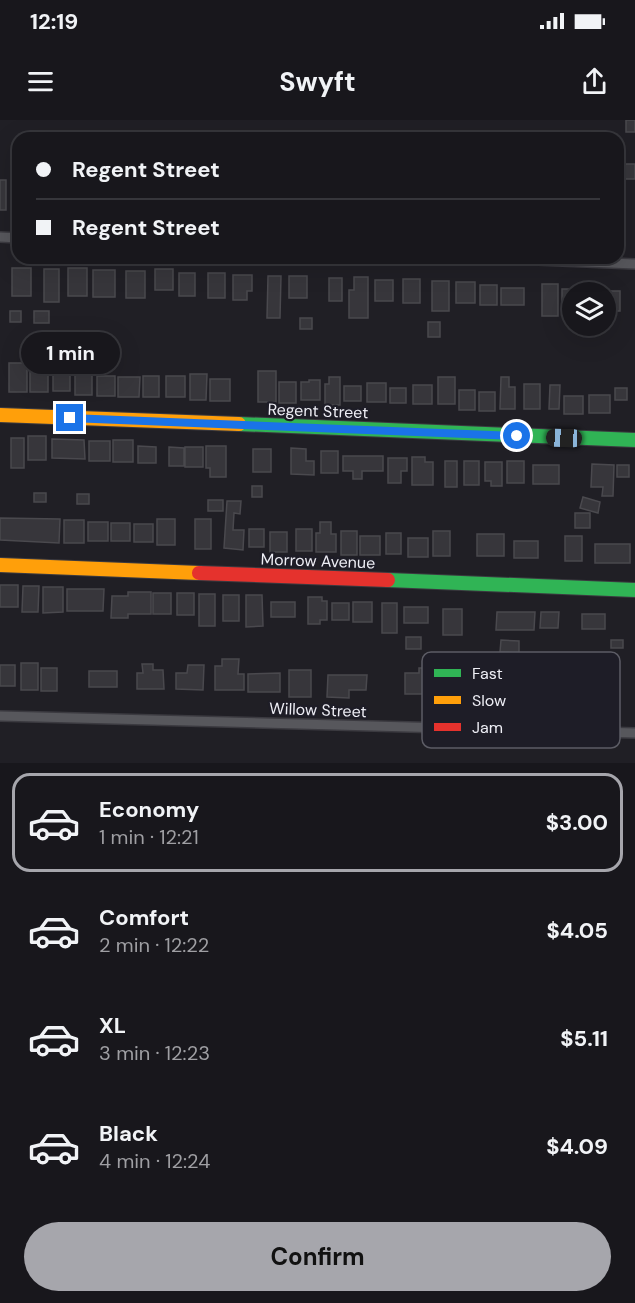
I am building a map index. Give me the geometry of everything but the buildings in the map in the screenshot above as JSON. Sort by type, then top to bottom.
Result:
[{"type":"street","name":"Regent Street","points":[[0,415],[635,440]]},
{"type":"street","name":"Morrow Avenue","points":[[0,565],[635,590]]},
{"type":"street","name":"Willow Street","points":[[0,716],[422,727]]},
{"type":"street","name":"Willow Street","points":[[620,733],[635,733]]},
{"type":"traffic: fast","points":[[239,424],[635,440]]},
{"type":"traffic: fast","points":[[388,580],[635,590]]},
{"type":"traffic: slow","points":[[0,415],[239,424]]},
{"type":"traffic: slow","points":[[0,565],[199,573]]},
{"type":"traffic: jam","points":[[199,573],[388,580]]},
{"type":"route","points":[[70,418],[517,436]]}]
